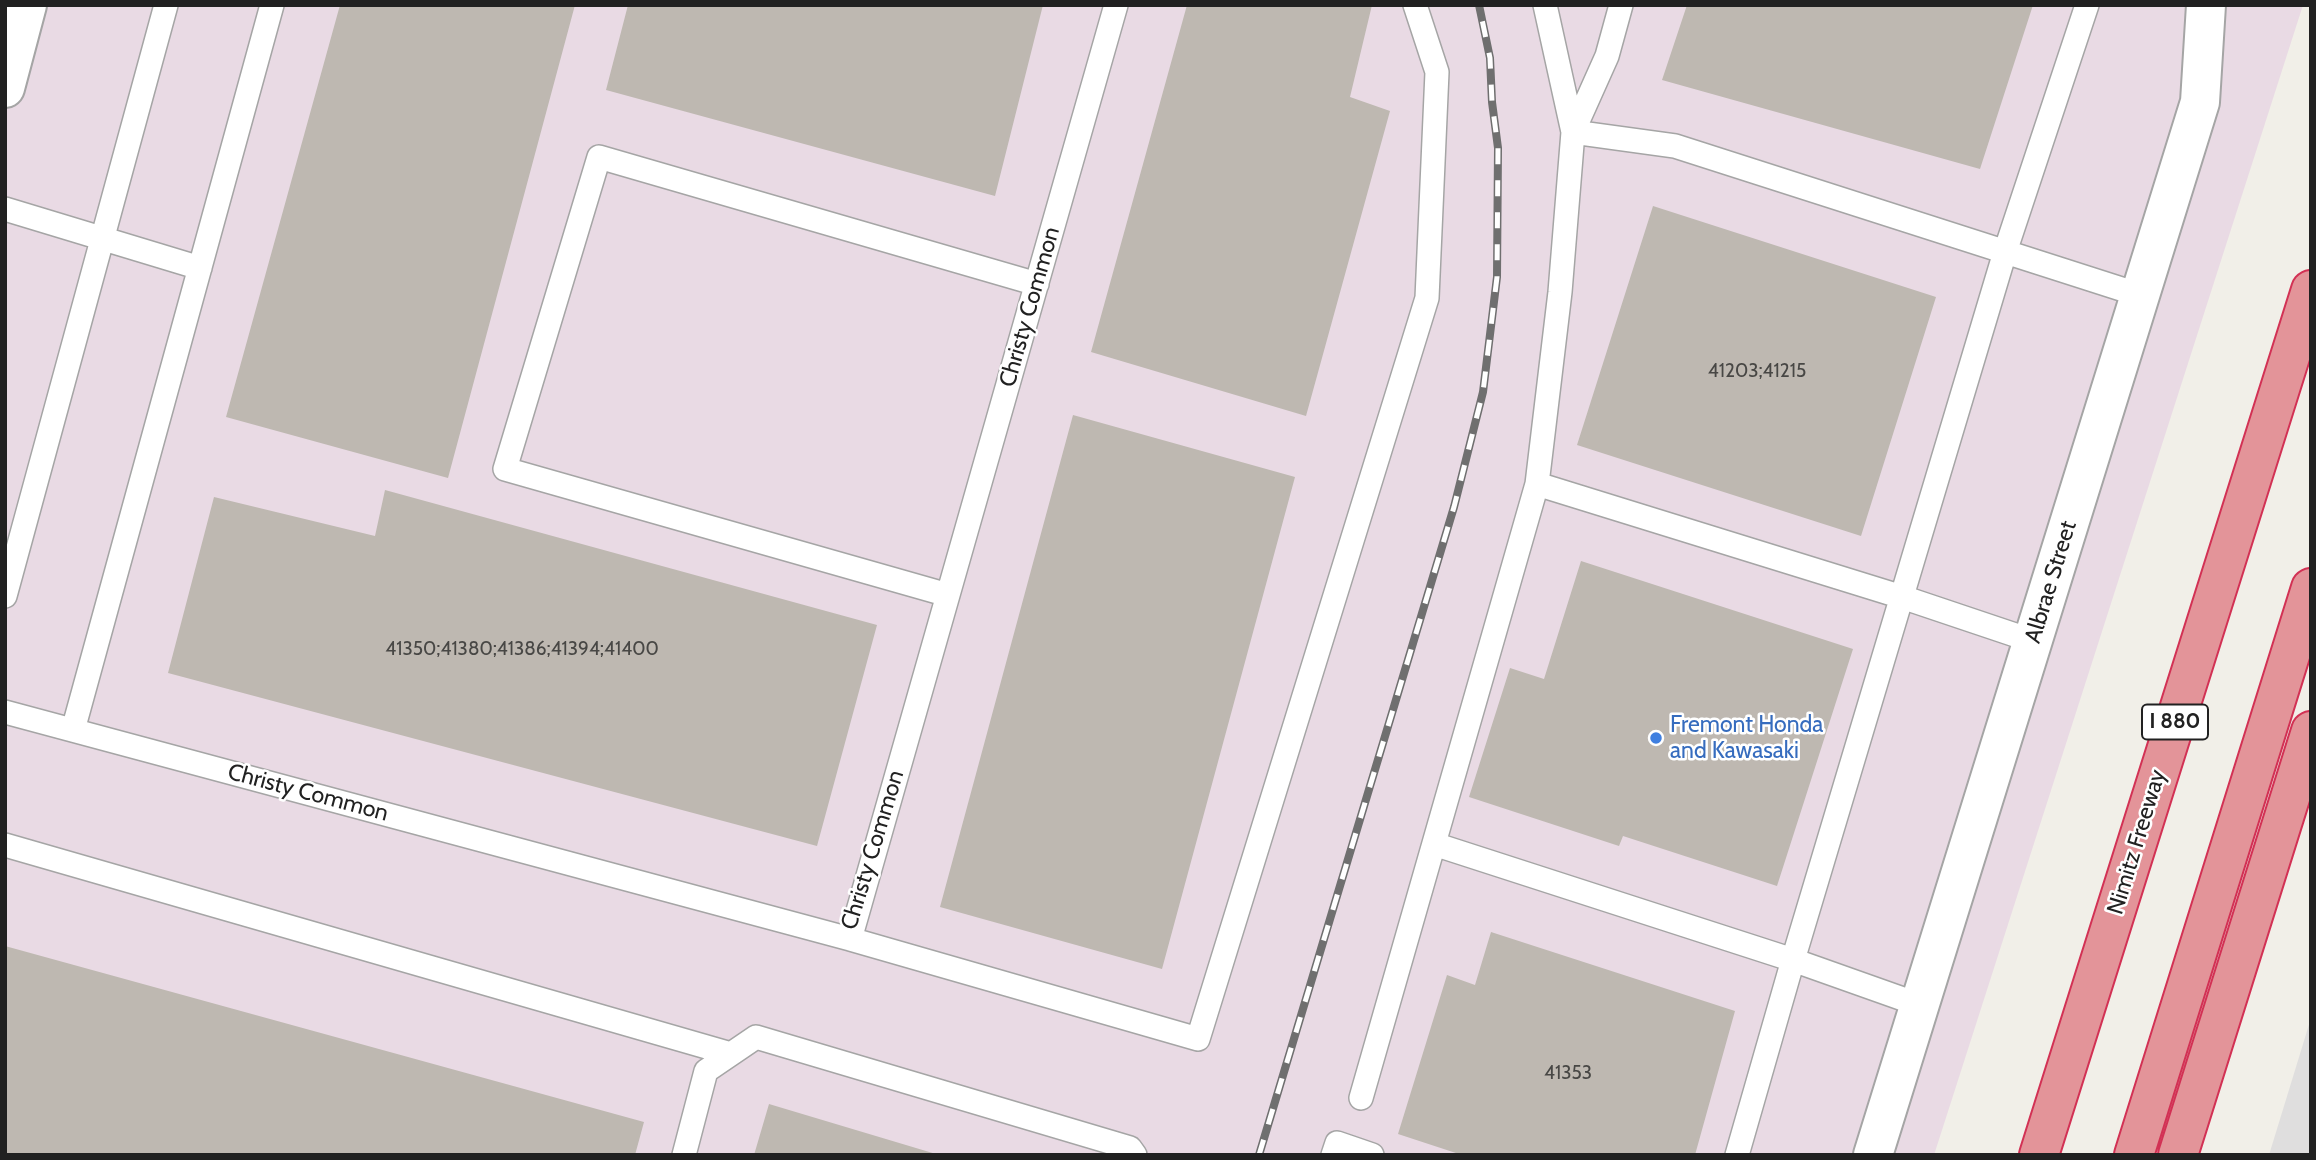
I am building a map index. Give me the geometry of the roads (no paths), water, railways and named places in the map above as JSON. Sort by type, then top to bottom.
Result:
[{"type":"highway","name":"Nimitz Freeway","points":[[2039,1155],[2311,290]]},
{"type":"highway","points":[[2134,1155],[2311,588]]},
{"type":"highway","points":[[2178,1155],[2311,731]]},
{"type":"street","points":[[5,88],[27,5]]},
{"type":"street","name":"Albrae Street","points":[[1873,1155],[2200,102],[2206,5]]},
{"type":"lane","points":[[5,596],[166,5]]},
{"type":"lane","points":[[73,730],[272,5]]},
{"type":"lane","name":"Christy Common","points":[[5,712],[850,939],[1116,5]]},
{"type":"lane","points":[[850,939],[1198,1039],[1427,298],[1437,72],[1415,5]]},
{"type":"lane","points":[[1361,1098],[1538,484],[1560,292],[1573,132],[1545,5]]},
{"type":"lane","points":[[1573,132],[1607,56],[1621,5]]},
{"type":"lane","points":[[1737,1155],[2005,252],[2087,5]]},
{"type":"lane","points":[[1573,132],[1675,146],[2140,295]]},
{"type":"lane","points":[[948,595],[505,469],[599,157],[1037,284]]},
{"type":"lane","points":[[5,209],[200,268]]},
{"type":"lane","points":[[1538,484],[1902,597],[2033,641]]},
{"type":"lane","points":[[1434,844],[1793,960],[1920,1005]]},
{"type":"lane","points":[[5,845],[731,1054]]},
{"type":"lane","points":[[684,1155],[706,1071],[756,1037],[1130,1148],[1135,1155]]},
{"type":"lane","points":[[1333,1155],[1337,1143],[1373,1155]]},
{"type":"railway","points":[[1259,1155],[1454,507],[1483,392],[1497,277],[1498,148],[1490,58],[1479,5]]},
{"type":"place","name":"Fremont Honda and Kawasaki","points":[[1656,738]]}]
